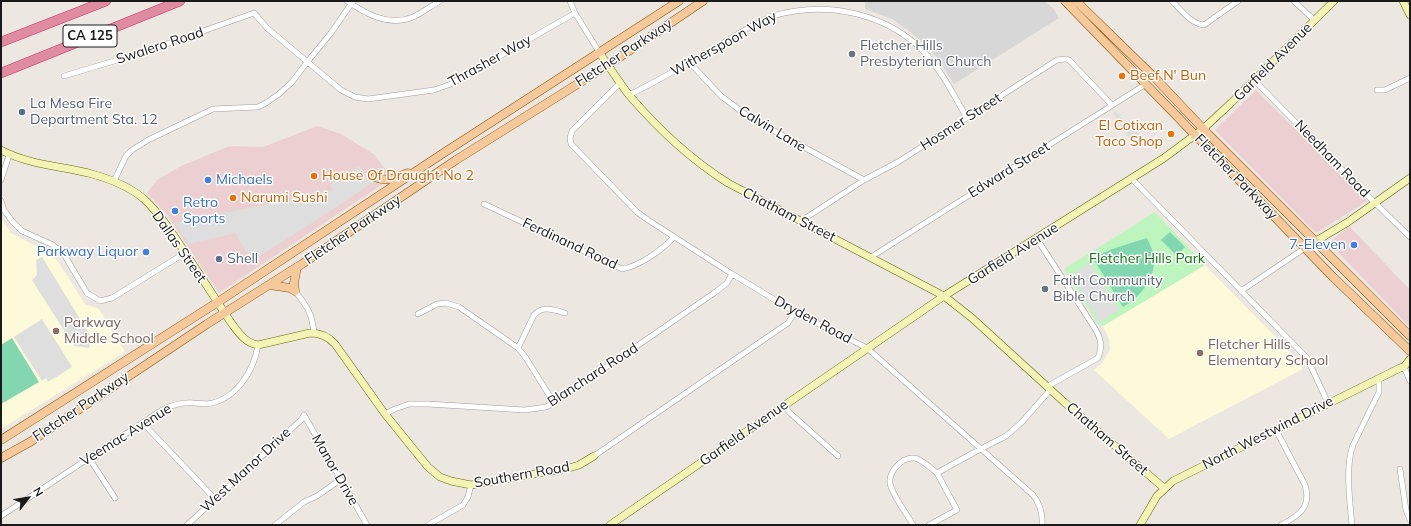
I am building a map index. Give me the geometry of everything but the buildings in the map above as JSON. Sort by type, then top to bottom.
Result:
[{"type":"highway","name":"CA 125","points":[[1,42],[106,1]]},
{"type":"highway","name":"CA 125","points":[[1,73],[180,1]]},
{"type":"main road","name":"Fletcher Parkway","points":[[1,440],[218,302],[420,168],[679,1]]},
{"type":"main road","name":"Fletcher Parkway","points":[[1,458],[30,442],[207,324],[297,268],[456,160],[608,65],[703,1]]},
{"type":"main road","name":"Fletcher Parkway","points":[[1065,1],[1333,277],[1410,351]]},
{"type":"main road","name":"Fletcher Parkway","points":[[1076,1],[1410,336]]},
{"type":"main road","points":[[1146,84],[1154,83],[1166,94],[1169,93]]},
{"type":"main road","points":[[375,177],[380,180],[390,180],[420,168]]},
{"type":"main road","points":[[1294,236],[1306,242],[1316,241]]},
{"type":"main road","points":[[1305,248],[1311,246],[1330,255]]},
{"type":"main road","points":[[295,291],[294,283],[297,268]]},
{"type":"main road","points":[[270,285],[290,288],[295,291]]},
{"type":"street","points":[[114,181],[126,156],[137,147],[166,131],[213,109],[227,107],[251,108],[262,105],[279,94],[292,82],[331,33],[350,2],[375,17],[393,21],[414,17],[440,1]]},
{"type":"street","name":"Chatham Street","points":[[570,1],[575,13],[620,83],[629,95],[675,144],[728,183],[944,296],[972,318],[1049,388],[1164,488]]},
{"type":"street","points":[[1172,1],[1191,20],[1198,25],[1204,25],[1238,1]]},
{"type":"street","points":[[1294,1],[1314,20]]},
{"type":"street","name":"Garfield Avenue","points":[[610,525],[944,296],[1132,179],[1195,136],[1334,1]]},
{"type":"street","points":[[1406,3],[1410,15]]},
{"type":"street","name":"Witherspoon Way","points":[[629,95],[690,63],[756,24],[782,12],[810,7],[830,7],[849,10],[878,19],[913,41],[938,69],[967,118]]},
{"type":"street","name":"Thrasher Way","points":[[254,14],[267,28],[345,93],[364,99],[434,90],[451,84],[575,13]]},
{"type":"street","name":"Swalero Road","points":[[64,76],[144,52],[254,14]]},
{"type":"street","name":"Hosmer Street","points":[[801,221],[864,180],[898,162],[1057,60],[1069,60],[1112,105]]},
{"type":"street","name":"Calvin Lane","points":[[690,63],[721,96],[749,117],[864,180]]},
{"type":"street","points":[[1376,90],[1385,90],[1410,78]]},
{"type":"street","name":"Needham Road","points":[[1254,80],[1374,203],[1410,237]]},
{"type":"street","name":"Dryden Road","points":[[620,83],[572,131],[570,138],[571,144],[637,212],[732,274],[795,312],[867,348],[1033,495],[1038,502],[1041,511],[1042,525]]},
{"type":"street","name":"Edward Street","points":[[872,257],[1146,84]]},
{"type":"street","name":"Dallas Street","points":[[1,150],[9,155],[27,160],[92,174],[114,181],[143,198],[165,222],[218,302]]},
{"type":"street","points":[[1,180],[9,155]]},
{"type":"street","points":[[1316,241],[1348,222],[1410,178]]},
{"type":"street","points":[[1132,179],[1307,358],[1328,403]]},
{"type":"street","points":[[1,201],[4,210],[22,231],[53,245],[65,256],[87,293],[100,301],[112,298],[185,253]]},
{"type":"street","name":"Ferdinand Road","points":[[484,204],[622,269],[633,267],[667,244],[674,237]]},
{"type":"street","points":[[938,473],[980,449],[1000,440],[1011,432],[1049,388],[1098,358],[1101,350],[1100,337],[1037,239]]},
{"type":"street","points":[[1241,290],[1305,248]]},
{"type":"street","name":"Blanchard Road","points":[[385,414],[409,404],[525,410],[546,407],[554,404],[717,291],[726,283],[732,274]]},
{"type":"street","points":[[218,302],[243,338],[250,343],[258,344],[306,333],[314,333],[312,315],[295,291]]},
{"type":"street","points":[[418,314],[437,304],[446,303],[455,305],[518,348],[526,358],[554,404]]},
{"type":"street","points":[[518,348],[534,315],[538,311],[548,308],[565,313]]},
{"type":"street","name":"Southern Road","points":[[314,333],[328,337],[335,344],[385,414],[432,471],[445,480],[471,485],[579,465],[788,323],[795,312]]},
{"type":"street","name":"Veemac Avenue","points":[[1,516],[162,410],[173,405],[186,402],[207,404],[231,393],[241,384],[249,373],[258,344]]},
{"type":"street","name":"North Westwind Drive","points":[[1140,525],[1157,496],[1173,481],[1328,403],[1404,367],[1410,359]]},
{"type":"street","points":[[1404,367],[1410,381]]},
{"type":"street","points":[[1352,525],[1350,503],[1350,453],[1379,392],[1380,378]]},
{"type":"street","points":[[784,405],[790,413],[838,456]]},
{"type":"street","name":"Manor Drive","points":[[304,415],[367,525]]},
{"type":"street","name":"West Manor Drive","points":[[187,525],[301,420],[304,415]]},
{"type":"street","points":[[143,423],[215,499]]},
{"type":"street","points":[[1276,430],[1305,486],[1307,494],[1306,502],[1301,512],[1281,525]]},
{"type":"street","points":[[89,458],[115,498]]},
{"type":"street","points":[[913,525],[891,486],[890,476],[898,465],[905,459],[916,458],[938,473],[957,510],[929,525]]},
{"type":"street","points":[[1400,469],[1406,510],[1410,520]]},
{"type":"street","points":[[275,525],[304,502],[317,496],[340,480]]},
{"type":"street","points":[[428,525],[462,505],[468,497],[471,485]]},
{"type":"shaded area","points":[[865,1],[1044,1],[1053,8],[1059,18],[954,84],[940,62],[927,46],[892,19],[865,9]]},
{"type":"shaded area","points":[[1256,90],[1367,201],[1316,233],[1215,130]]},
{"type":"shaded area","points":[[1115,111],[1140,135],[1132,143],[1113,113]]},
{"type":"shaded area","points":[[317,126],[341,134],[375,155],[389,175],[383,184],[219,293],[168,216],[147,193],[157,180],[181,166],[212,153],[230,146],[263,147]]},
{"type":"shaded area","points":[[359,166],[372,183],[252,261],[235,233],[189,244],[174,223],[332,191],[330,184]]},
{"type":"shaded area","name":"Parkway Middle School","points":[[1,218],[11,233],[47,252],[57,260],[85,304],[99,309],[125,352],[1,429]]},
{"type":"shaded area","points":[[1349,226],[1410,290],[1410,327],[1329,243]]},
{"type":"shaded area","points":[[42,257],[91,337],[89,348],[74,346],[32,280],[37,275],[36,260]]},
{"type":"shaded area","points":[[1090,263],[1119,310],[1100,322],[1071,275]]},
{"type":"shaded area","name":"Fletcher Hills Elementary School","points":[[1205,265],[1297,359],[1303,369],[1169,439],[1094,370],[1102,363],[1110,350],[1109,339],[1103,326]]},
{"type":"shaded area","points":[[42,319],[72,367],[48,382],[46,378],[42,381],[14,337]]},
{"type":"green space","name":"Fletcher Hills Park","points":[[1155,212],[1205,265],[1103,326],[1099,325],[1064,269]]},
{"type":"green space","points":[[1170,232],[1185,247],[1177,256],[1161,240]]},
{"type":"green space","points":[[1147,238],[1153,251],[1154,261],[1151,277],[1142,291],[1123,307],[1094,260],[1095,257],[1112,249]]},
{"type":"green space","points":[[12,338],[39,382],[1,404],[1,345]]},
{"type":"place","name":"Fletcher Hills Presbyterian Church","points":[[852,54]]},
{"type":"place","name":"Beef N' Bun","points":[[1122,76]]},
{"type":"place","name":"La Mesa Fire Department Sta. 12","points":[[22,112]]},
{"type":"place","name":"El Cotixan Taco Shop","points":[[1171,134]]},
{"type":"place","name":"House Of Draught No 2","points":[[314,176]]},
{"type":"place","name":"Michaels","points":[[208,180]]},
{"type":"place","name":"Narumi Sushi","points":[[233,198]]},
{"type":"place","name":"Retro Sports","points":[[175,211]]},
{"type":"place","name":"7-Eleven","points":[[1354,245]]},
{"type":"place","name":"Parkway Liquor","points":[[146,252]]},
{"type":"place","name":"Shell","points":[[219,259]]},
{"type":"place","name":"Faith Community Bible Church","points":[[1045,289]]},
{"type":"place","name":"Parkway Middle School","points":[[56,331]]},
{"type":"place","name":"Fletcher Hills Elementary School","points":[[1200,353]]}]
